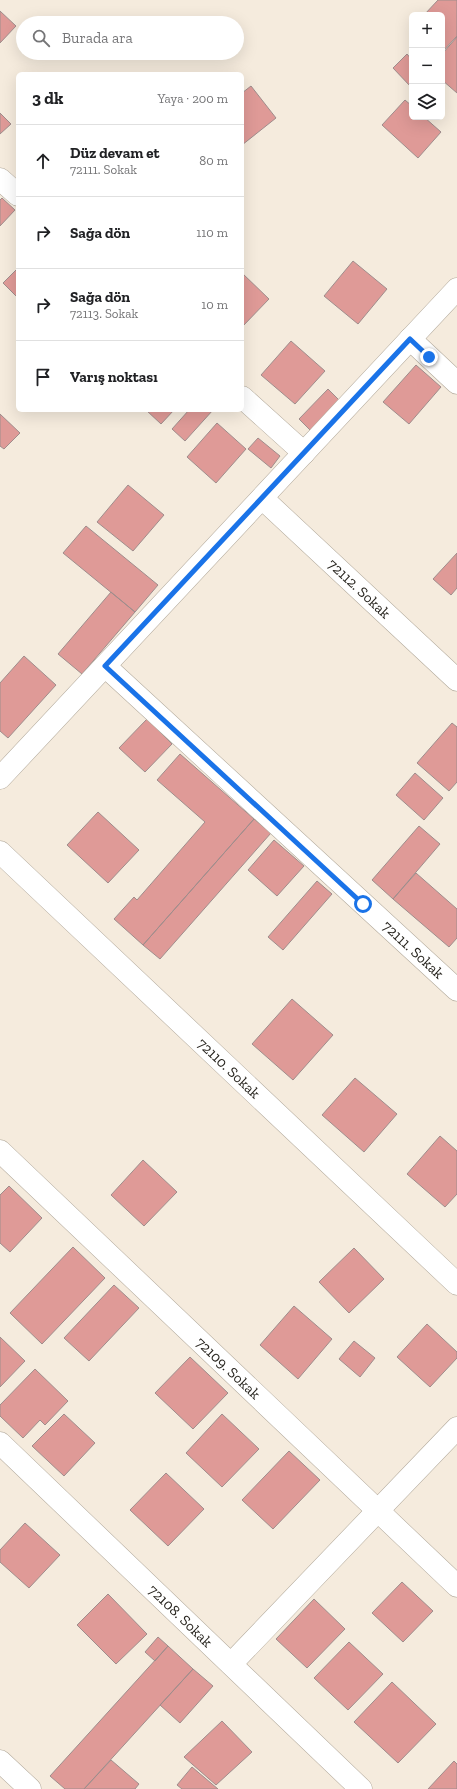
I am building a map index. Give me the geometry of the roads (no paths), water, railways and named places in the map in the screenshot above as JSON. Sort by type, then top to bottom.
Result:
[{"type":"street","points":[[0,179],[16,193]]},
{"type":"street","points":[[4,766],[105,666],[457,289]]},
{"type":"street","points":[[410,339],[457,383]]},
{"type":"street","points":[[244,399],[304,453]]},
{"type":"street","name":"72112. Sokak","points":[[262,498],[457,680]]},
{"type":"street","name":"72111. Sokak","points":[[105,666],[457,990]]},
{"type":"street","name":"72110. Sokak","points":[[0,852],[457,1284]]},
{"type":"street","name":"72109. Sokak","points":[[0,1151],[457,1586]]},
{"type":"street","points":[[230,1664],[457,1428]]},
{"type":"street","name":"72108. Sokak","points":[[0,1443],[362,1789]]},
{"type":"street","points":[[0,1761],[30,1789]]}]
